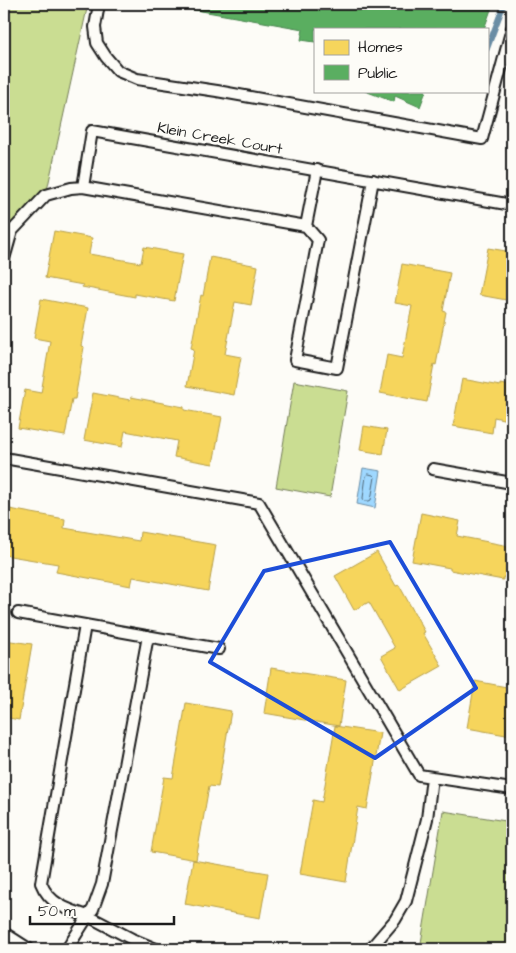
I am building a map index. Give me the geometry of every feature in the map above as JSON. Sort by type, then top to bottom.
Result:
[{"type":"lane","points":[[99,4],[95,27],[97,43],[118,71],[137,79],[217,91],[482,139],[512,28]]},
{"type":"lane","name":"Klein Creek Court","points":[[83,187],[92,131],[512,205]]},
{"type":"lane","points":[[306,226],[317,170]]},
{"type":"lane","points":[[4,259],[12,231],[46,195],[71,188],[83,187],[306,226],[318,240],[295,360],[337,368],[373,180]]},
{"type":"lane","points":[[4,458],[259,503],[419,775],[512,789]]},
{"type":"lane","points":[[433,469],[512,483]]},
{"type":"lane","points":[[18,613],[219,649]]},
{"type":"lane","points":[[85,625],[41,883],[44,890],[57,904],[66,910],[88,916],[132,940],[156,949]]},
{"type":"lane","points":[[67,949],[92,909],[102,884],[148,636]]},
{"type":"lane","points":[[370,949],[395,920],[406,901],[427,819],[432,777]]},
{"type":"lane","points":[[4,933],[29,949]]},
{"type":"highlighted area","points":[[390,542],[476,688],[375,758],[210,662],[264,571]]},
{"type":"green space","points":[[4,4],[88,4],[46,195],[12,231],[4,259]]},
{"type":"green space","points":[[294,381],[348,391],[330,497],[276,487]]},
{"type":"green space","points":[[443,811],[512,822],[512,949],[420,949]]},
{"type":"water","points":[[363,468],[381,471],[375,508],[357,504]]},
{"type":"building: Homes","points":[[54,231],[92,238],[89,254],[141,263],[144,247],[183,254],[174,301],[135,294],[135,297],[45,278]]},
{"type":"building: Homes","points":[[488,248],[512,252],[512,301],[479,295]]},
{"type":"building: Homes","points":[[210,257],[258,266],[251,305],[235,302],[225,354],[241,357],[234,395],[187,386],[194,349],[191,348]]},
{"type":"building: Homes","points":[[402,264],[450,273],[443,311],[446,312],[427,402],[380,393],[387,355],[402,358],[412,306],[395,303]]},
{"type":"building: Homes","points":[[41,299],[88,308],[81,346],[84,347],[75,399],[72,399],[65,436],[18,428],[25,390],[41,393],[50,341],[34,338]]},
{"type":"building: Homes","points":[[462,379],[500,386],[500,384],[512,386],[512,421],[494,417],[492,433],[453,426]]},
{"type":"building: Homes","points":[[93,393],[130,400],[131,397],[184,407],[184,410],[222,417],[213,464],[174,457],[177,441],[125,431],[122,447],[84,440]]},
{"type":"building: Homes","points":[[364,426],[387,430],[383,454],[360,450]]},
{"type":"building: Homes","points":[[4,508],[65,519],[64,528],[139,541],[140,532],[216,545],[208,591],[133,577],[131,586],[56,572],[58,564],[4,555]]},
{"type":"building: Homes","points":[[421,513],[460,521],[457,536],[509,546],[512,530],[512,579],[503,577],[503,580],[412,561]]},
{"type":"building: Homes","points":[[377,552],[396,586],[399,585],[442,666],[400,690],[381,656],[395,648],[369,602],[354,610],[335,576]]},
{"type":"building: Homes","points":[[4,640],[32,644],[19,720],[4,717]]},
{"type":"building: Homes","points":[[271,668],[346,680],[339,726],[264,713]]},
{"type":"building: Homes","points":[[475,681],[512,688],[512,720],[508,719],[506,735],[467,728]]},
{"type":"building: Homes","points":[[186,703],[231,711],[218,787],[209,786],[196,860],[151,852],[164,777],[173,778]]},
{"type":"building: Homes","points":[[335,726],[380,733],[367,809],[358,807],[346,882],[300,874],[313,800],[322,802]]},
{"type":"building: Homes","points":[[193,860],[268,873],[260,918],[185,904]]},
{"type":"building: Public","points":[[162,4],[493,4],[484,28],[314,28],[314,42],[301,40],[303,29]]},
{"type":"building: Public","points":[[368,92],[426,92],[420,107],[395,96],[394,102]]},
{"type":"waterway","points":[[488,46],[504,4]]}]
